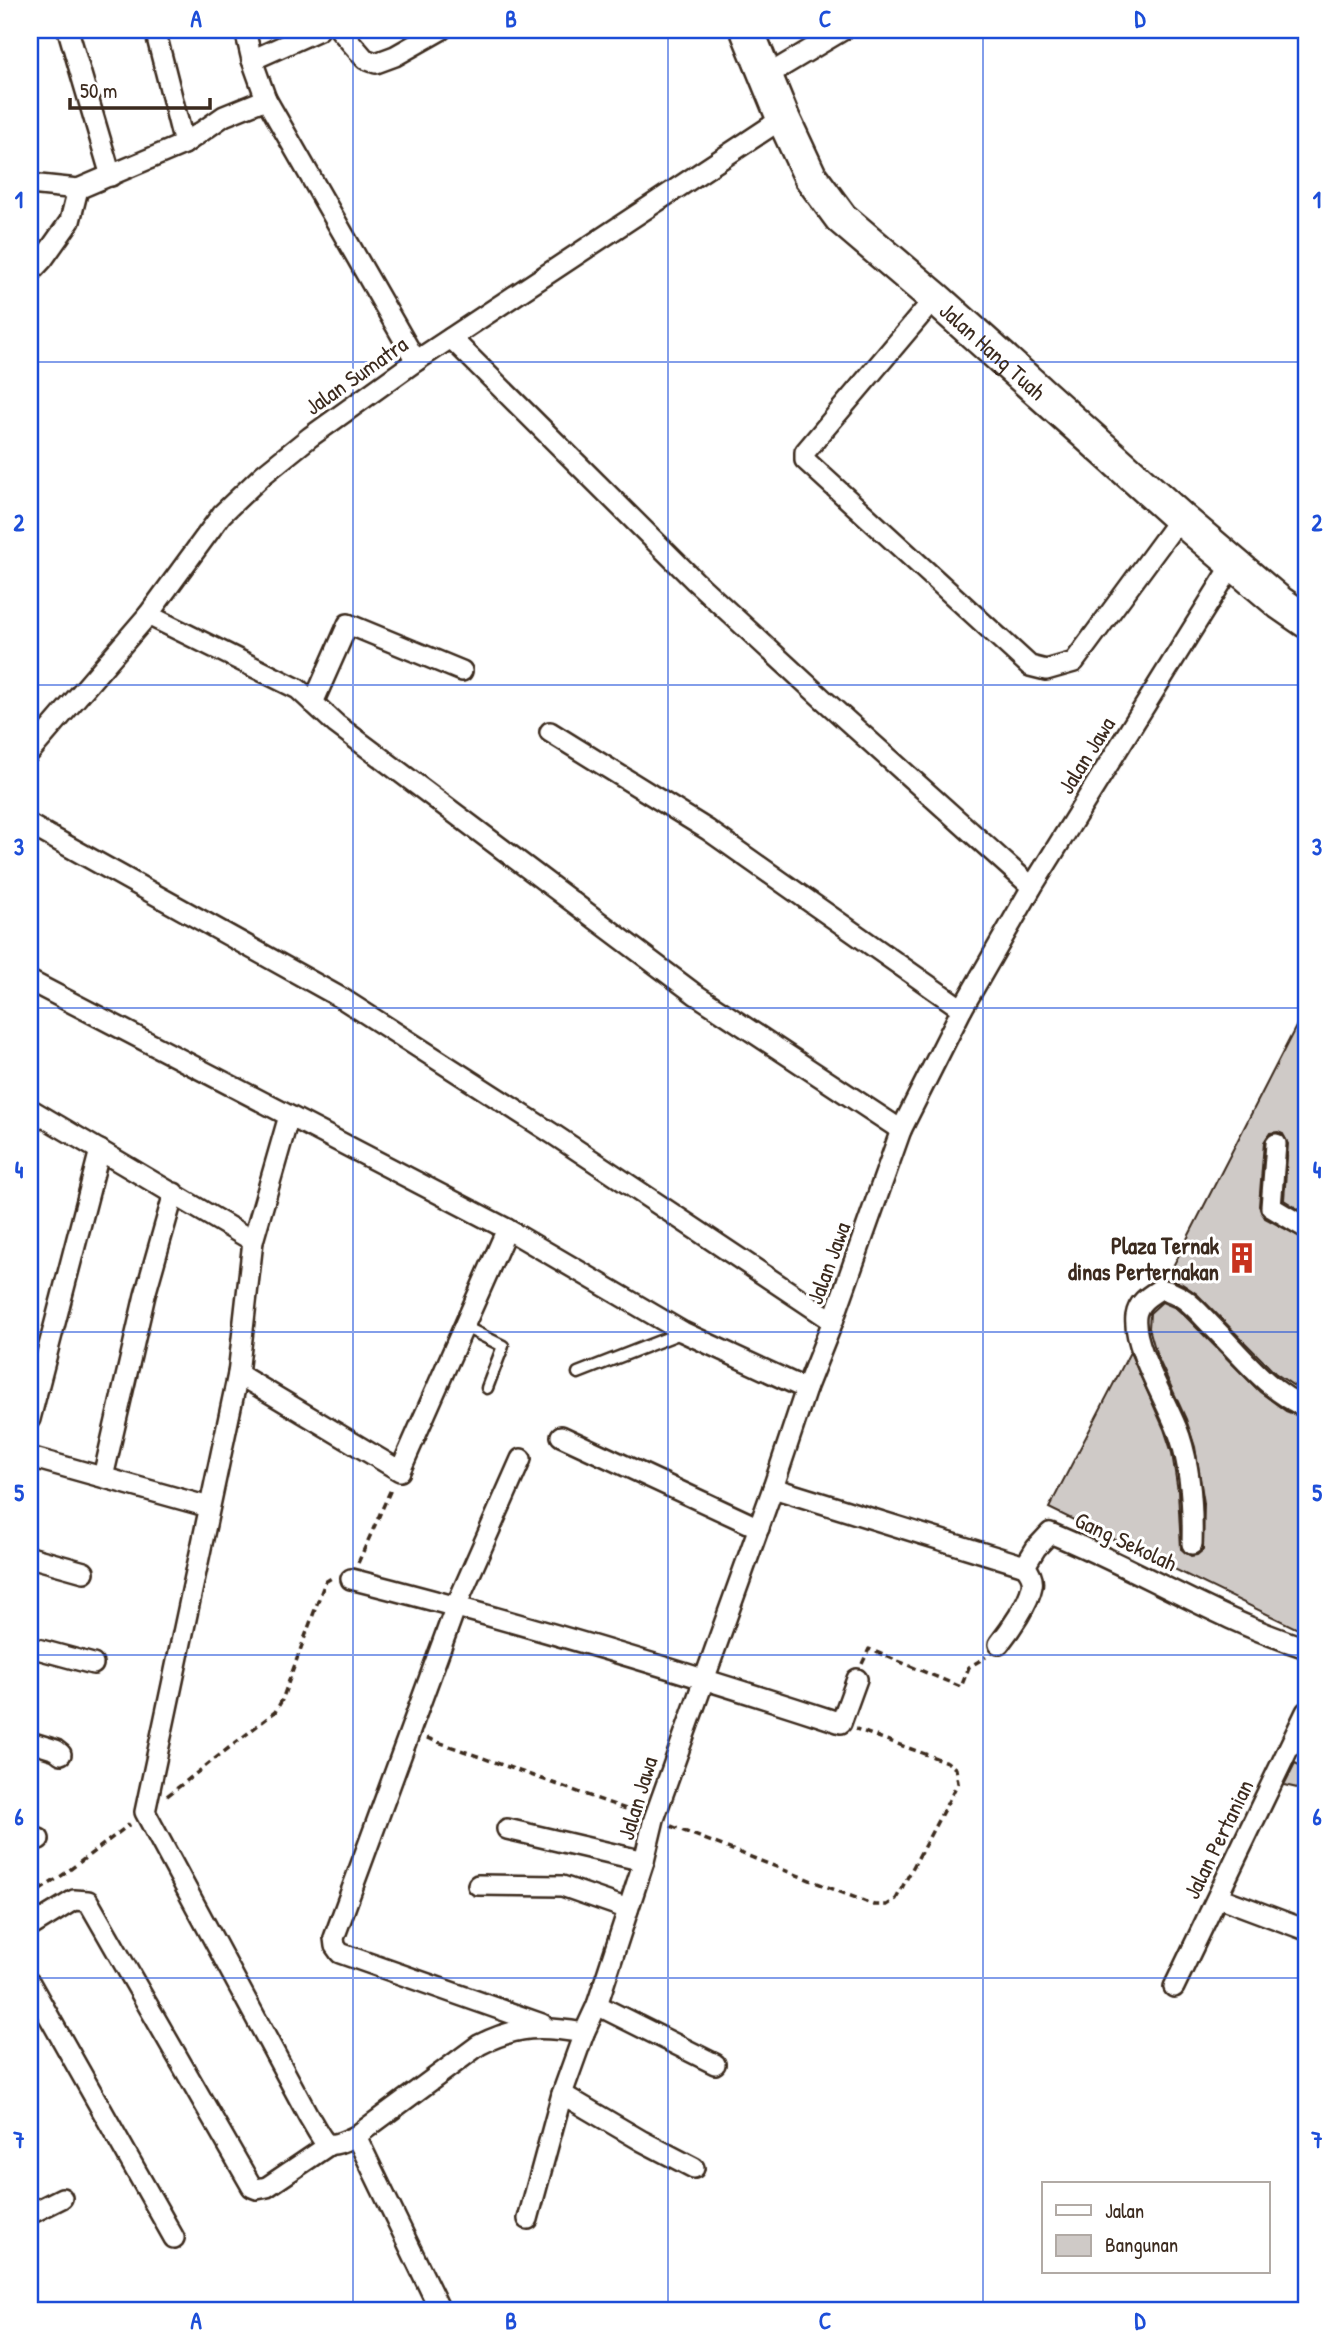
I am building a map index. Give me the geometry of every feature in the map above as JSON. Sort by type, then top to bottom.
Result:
[{"type":"main road","name":"Jalan Hang Tuah","points":[[747,30],[810,176],[841,218],[935,298],[1233,564],[1306,621]]},
{"type":"street","points":[[68,30],[111,176]]},
{"type":"street","points":[[155,30],[184,144]]},
{"type":"street","points":[[245,30],[266,99],[416,362]]},
{"type":"street","points":[[252,60],[319,30]]},
{"type":"street","points":[[340,30],[365,59],[376,63],[395,57],[441,30]]},
{"type":"street","points":[[766,76],[843,30]]},
{"type":"street","points":[[30,184],[78,190],[184,144],[224,116],[266,99]]},
{"type":"street","name":"Jalan Sumatra","points":[[30,752],[148,615],[222,514],[264,474],[310,437],[416,362],[783,118]]},
{"type":"street","points":[[30,273],[70,221],[78,190]]},
{"type":"street","points":[[935,298],[805,452],[804,457],[1030,666],[1046,670],[1074,662],[1180,518]]},
{"type":"street","points":[[451,338],[705,590],[1032,887]]},
{"type":"street","name":"Jalan Jawa","points":[[528,2219],[562,2094],[597,2005],[654,1819],[901,1130],[962,1009],[1032,887],[1233,564]]},
{"type":"street","points":[[148,615],[298,689],[441,804],[695,994],[901,1130]]},
{"type":"street","points":[[313,703],[348,624],[462,671]]},
{"type":"street","points":[[550,732],[708,831],[962,1009]]},
{"type":"street","points":[[30,825],[343,999],[833,1321]]},
{"type":"street","points":[[30,981],[507,1229],[683,1332],[806,1390]]},
{"type":"street","points":[[30,1109],[253,1241]]},
{"type":"street","points":[[289,1116],[253,1241],[238,1374],[145,1812],[309,2117],[329,2145]]},
{"type":"street","points":[[1276,1144],[1271,1207],[1306,1228]]},
{"type":"street","points":[[30,1419],[100,1150]]},
{"type":"street","points":[[103,1477],[145,1294],[174,1193]]},
{"type":"street","points":[[238,1374],[400,1471],[507,1229]]},
{"type":"street","points":[[1192,1544],[1193,1503],[1183,1446],[1151,1373],[1136,1318],[1139,1307],[1147,1297],[1160,1289],[1184,1298],[1270,1383],[1294,1402],[1306,1407]]},
{"type":"street","points":[[561,1436],[759,1528]]},
{"type":"street","points":[[30,1457],[209,1507]]},
{"type":"street","points":[[521,1459],[456,1606],[334,1938],[340,1953],[549,2027],[584,2033]]},
{"type":"street","points":[[773,1488],[1025,1566],[1030,1573],[1032,1587],[1009,1631],[999,1644]]},
{"type":"street","name":"Gang Sekolah","points":[[1025,1566],[1050,1533],[1266,1635],[1306,1648]]},
{"type":"street","points":[[30,1557],[84,1572]]},
{"type":"street","points":[[351,1579],[456,1606],[704,1678],[841,1723],[856,1679]]},
{"type":"street","points":[[30,1647],[93,1664]]},
{"type":"street","name":"Jalan Pertanian","points":[[1174,1987],[1306,1712]]},
{"type":"street","points":[[30,1742],[61,1754]]},
{"type":"street","points":[[507,1829],[643,1861]]},
{"type":"street","points":[[478,1885],[562,1886],[628,1909]]},
{"type":"street","points":[[1218,1896],[1306,1930]]},
{"type":"street","points":[[30,1927],[74,1900],[88,1901],[252,2187],[257,2189],[267,2187],[329,2145],[356,2136],[479,2045],[512,2031],[549,2027]]},
{"type":"street","points":[[30,1983],[174,2238]]},
{"type":"street","points":[[597,2005],[715,2064]]},
{"type":"street","points":[[562,2094],[694,2168]]},
{"type":"street","points":[[356,2136],[440,2310]]},
{"type":"street","points":[[30,2214],[62,2197]]},
{"type":"lane","points":[[463,1326],[503,1346],[487,1388]]},
{"type":"lane","points":[[578,1373],[683,1332]]},
{"type":"path","points":[[30,1896],[67,1872],[275,1712],[282,1700],[325,1582],[332,1577],[351,1579],[400,1471]]},
{"type":"path","points":[[856,1679],[869,1649],[961,1687],[969,1667],[987,1657],[999,1644]]},
{"type":"path","points":[[410,1732],[654,1819],[874,1905],[887,1905],[896,1899],[958,1783],[956,1769],[947,1762],[841,1723]]},
{"type":"building","points":[[1306,1007],[1306,1214],[1284,1200],[1288,1144],[1283,1134],[1278,1132],[1270,1133],[1264,1142],[1259,1206],[1265,1218],[1306,1240],[1306,1394],[1275,1373],[1197,1294],[1167,1278]]},
{"type":"building","points":[[1162,1302],[1176,1308],[1186,1317],[1260,1392],[1286,1411],[1306,1419],[1306,1633],[1049,1508],[1130,1352],[1172,1453],[1178,1491],[1181,1549],[1191,1556],[1203,1550],[1204,1503],[1195,1447],[1186,1419],[1157,1356],[1149,1328],[1150,1313]]},
{"type":"building","points":[[1295,1763],[1306,1768],[1306,1782],[1302,1789],[1284,1785]]},
{"type":"place","name":"Plaza Ternak dinas Perternakan","points":[[1242,1258]]}]
